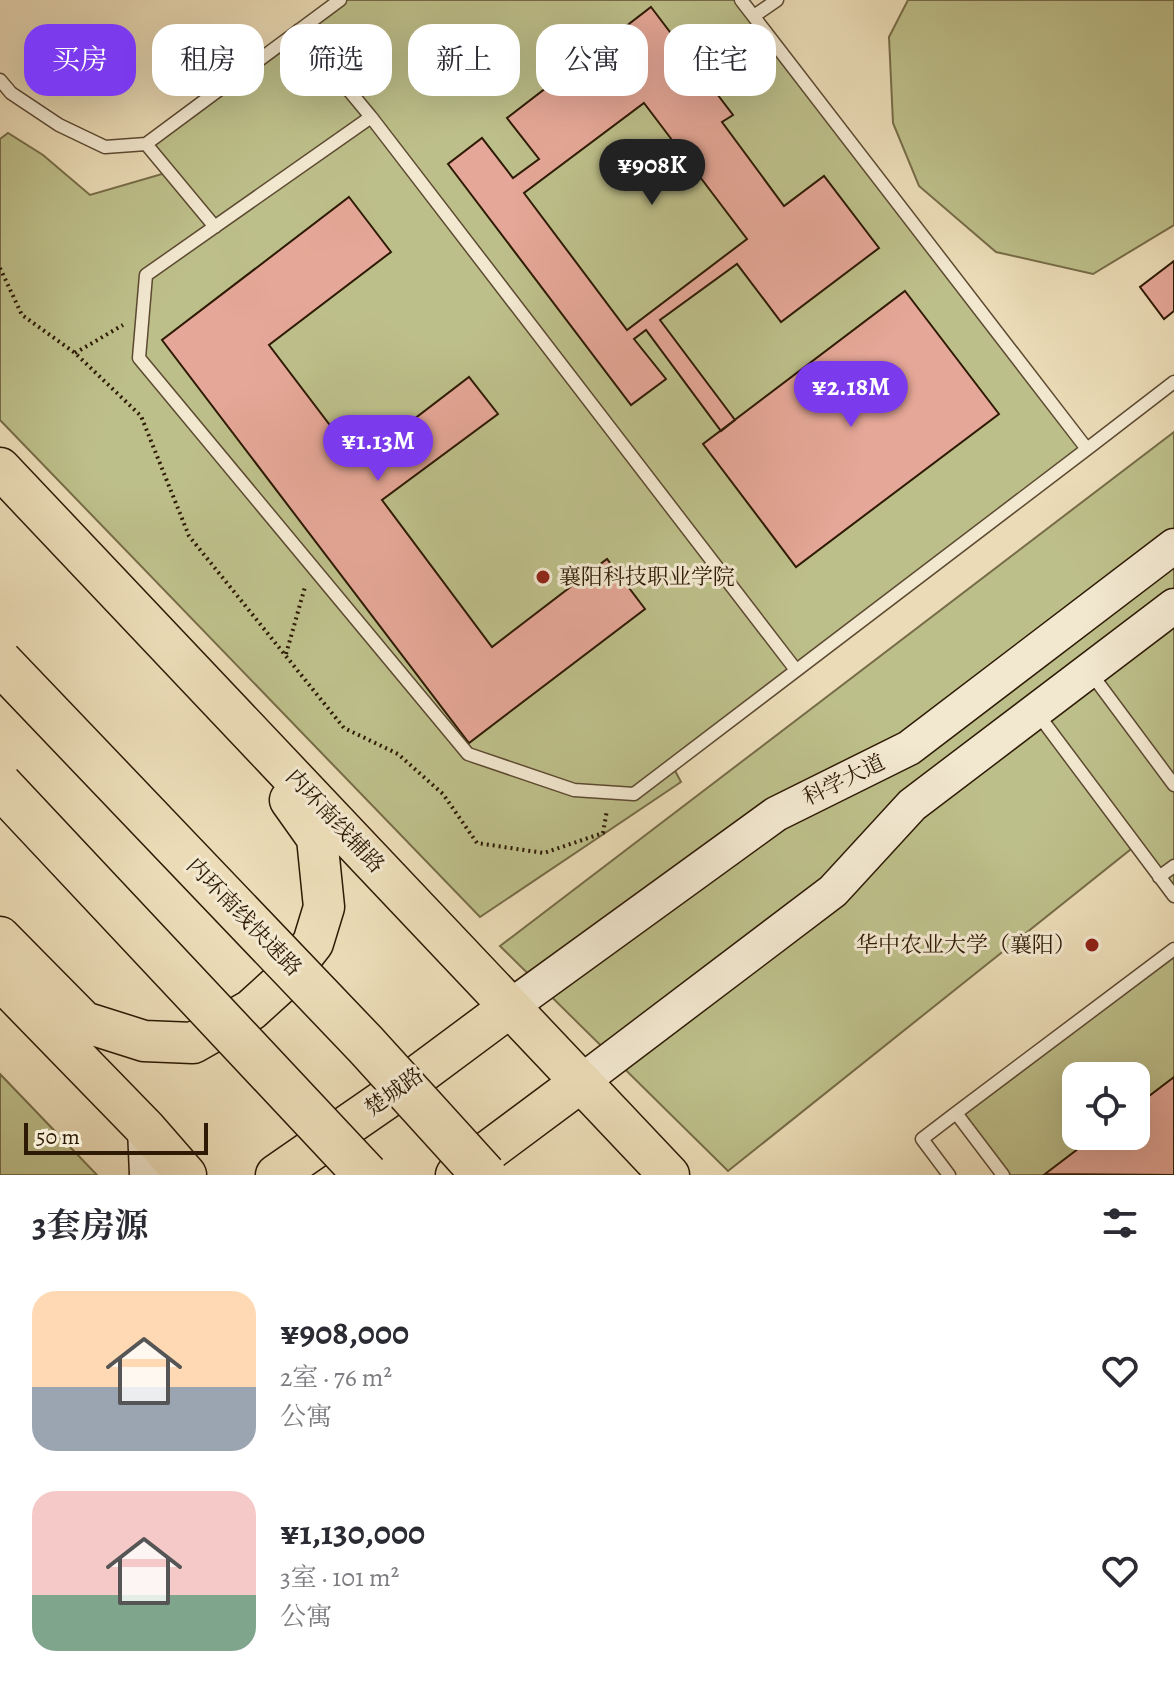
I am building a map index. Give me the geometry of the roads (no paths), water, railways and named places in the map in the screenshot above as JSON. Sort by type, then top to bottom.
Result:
[{"type":"highway","name":"内环南线快速路","points":[[0,662],[366,1045],[484,1175]]},
{"type":"highway","points":[[0,785],[366,1175]]},
{"type":"main road","name":"内环南线辅路","points":[[0,468],[669,1175]]},
{"type":"main road","name":"科学大道","points":[[510,1007],[776,814],[909,748],[1174,546]]},
{"type":"main road","points":[[456,1175],[833,891],[912,805],[1174,606]]},
{"type":"main road","points":[[0,937],[84,1022],[144,1041],[193,1043],[251,1010],[284,980],[313,943],[324,907],[317,838],[206,686]]},
{"type":"main road","points":[[0,979],[145,1128],[186,1175]]},
{"type":"main road","name":"楚城路","points":[[276,1175],[393,1094],[510,1007]]},
{"type":"main road","points":[[145,1128],[147,1175]]},
{"type":"lane","points":[[307,24],[340,0]]},
{"type":"lane","points":[[741,0],[1087,449]]},
{"type":"lane","points":[[754,16],[777,0]]},
{"type":"lane","points":[[0,80],[11,93],[59,125],[105,147],[146,144],[280,44]]},
{"type":"lane","points":[[354,96],[796,670]]},
{"type":"lane","points":[[371,117],[146,275],[139,358],[468,754],[574,790],[634,794],[1174,382]]},
{"type":"lane","points":[[146,144],[215,227]]},
{"type":"lane","points":[[1090,670],[1174,785]]},
{"type":"lane","points":[[1036,711],[1174,896]]},
{"type":"lane","points":[[1159,877],[1174,866]]},
{"type":"lane","points":[[949,1175],[922,1139],[1174,949]]},
{"type":"lane","points":[[956,1113],[1003,1175]]},
{"type":"place","name":"襄阳科技职业学院","points":[[543,577]]},
{"type":"place","name":"华中农业大学（襄阳）","points":[[1092,945]]}]
